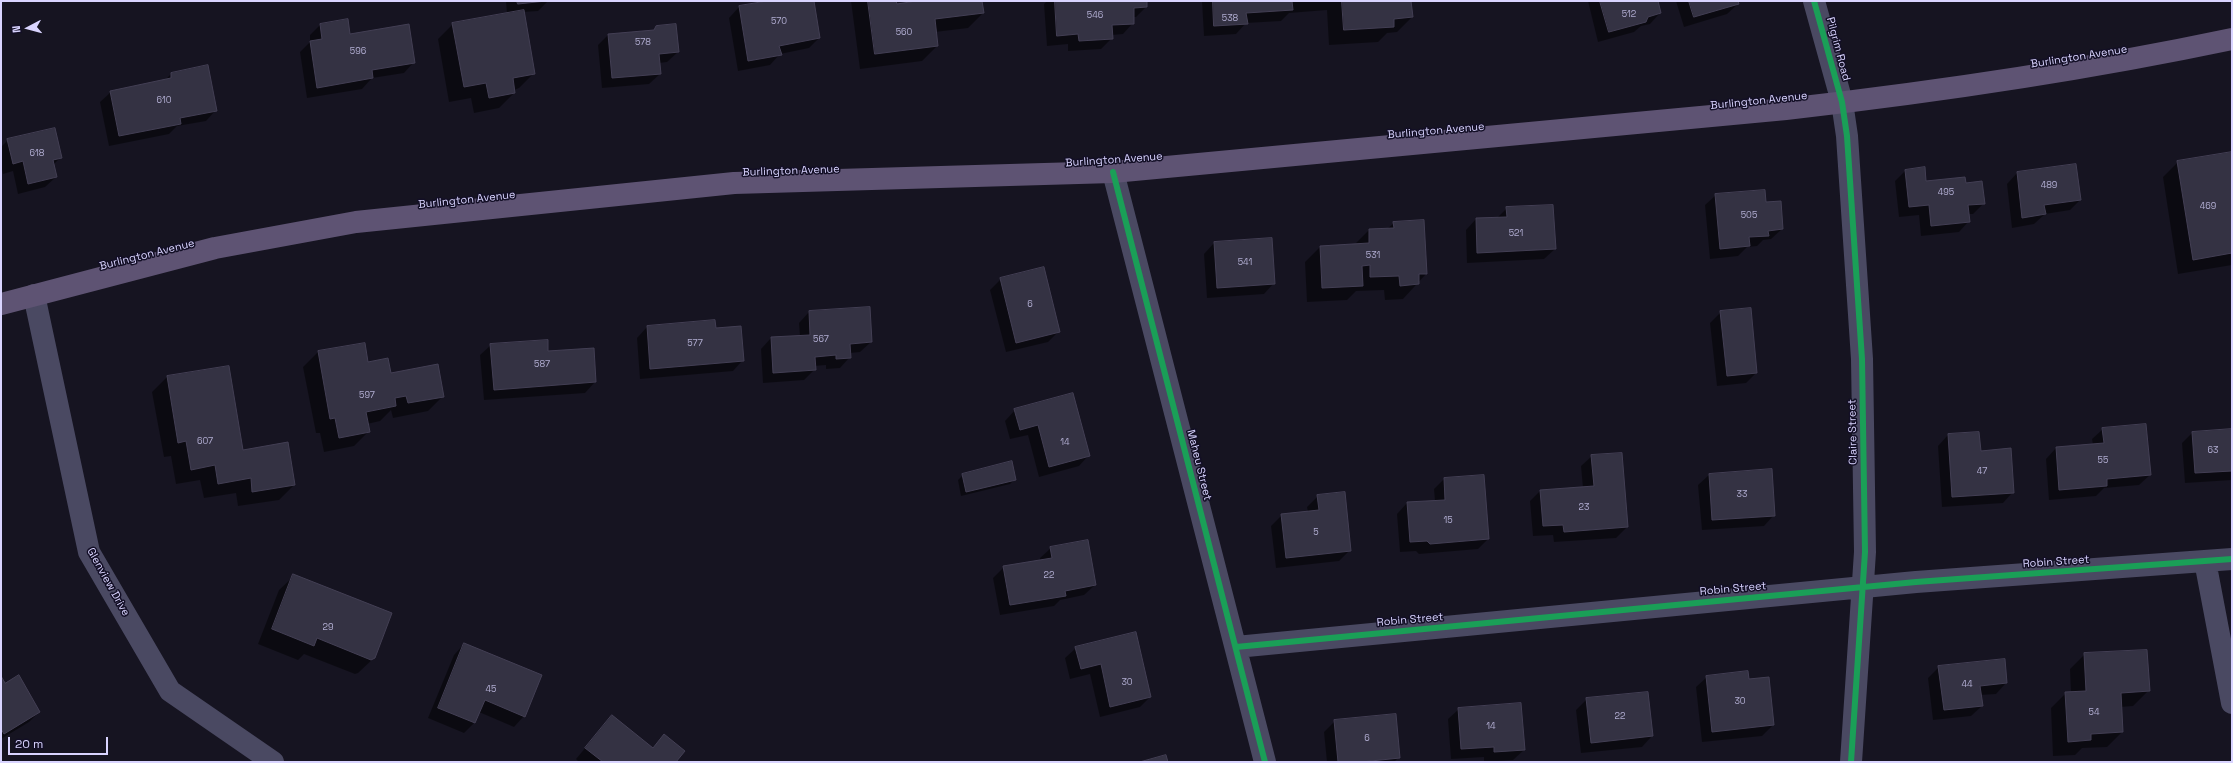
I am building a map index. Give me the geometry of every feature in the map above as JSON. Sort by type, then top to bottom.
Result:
[{"type":"main road","name":"Burlington Avenue","points":[[1,304],[215,248],[356,222],[734,183],[1113,172],[1842,102],[1995,81],[2172,52],[2232,39]]},
{"type":"street","name":"Pilgrim Road","points":[[1814,1],[1842,102]]},
{"type":"street","name":"Claire Street","points":[[1842,102],[1847,142],[1862,359],[1865,552],[1851,762]]},
{"type":"street","name":"Maheu Street","points":[[1113,172],[1265,762]]},
{"type":"street","name":"Glenview Drive","points":[[34,295],[89,552],[170,691],[273,762]]},
{"type":"street","name":"Robin Street","points":[[1236,647],[1862,587],[2232,559]]},
{"type":"street","points":[[2205,561],[2232,703]]},
{"type":"building","points":[[517,1],[546,1],[518,4]]},
{"type":"building","points":[[767,1],[814,1],[820,38],[779,46],[782,55],[748,61],[739,6]]},
{"type":"building","points":[[868,1],[896,1],[897,4],[916,1],[982,1],[984,13],[935,19],[938,46],[875,54]]},
{"type":"building","points":[[1055,1],[1147,1],[1147,7],[1134,8],[1134,24],[1112,25],[1113,39],[1079,41],[1078,34],[1057,36]]},
{"type":"building","points":[[1213,1],[1292,1],[1293,10],[1246,13],[1248,24],[1214,26]]},
{"type":"building","points":[[1342,1],[1411,1],[1413,17],[1394,19],[1394,27],[1344,30]]},
{"type":"building","points":[[1600,1],[1658,1],[1661,13],[1648,17],[1646,22],[1609,32]]},
{"type":"building","points":[[1689,1],[1738,1],[1739,4],[1694,17]]},
{"type":"building","points":[[524,10],[535,74],[513,78],[515,93],[489,98],[486,83],[464,87],[452,23]]},
{"type":"building","points":[[348,19],[350,34],[409,24],[415,63],[372,70],[373,78],[317,88],[310,41],[322,39],[320,24]]},
{"type":"building","points":[[676,24],[679,52],[659,54],[661,74],[612,78],[608,34],[654,30],[656,26]]},
{"type":"building","points":[[208,65],[217,111],[180,118],[181,124],[119,136],[110,91],[171,78],[171,73]]},
{"type":"building","points":[[55,128],[62,158],[53,160],[57,177],[28,184],[23,161],[13,164],[7,139]]},
{"type":"building","points":[[2232,152],[2232,253],[2193,260],[2177,161]]},
{"type":"building","points":[[2076,164],[2081,200],[2044,205],[2046,214],[2022,218],[2017,172]]},
{"type":"building","points":[[1925,167],[1926,181],[1965,177],[1966,183],[1982,181],[1985,204],[1968,205],[1970,222],[1931,226],[1929,205],[1909,207],[1905,170]]},
{"type":"building","points":[[1765,190],[1766,202],[1781,201],[1783,229],[1768,231],[1769,236],[1749,237],[1750,246],[1720,249],[1715,194]]},
{"type":"building","points":[[1553,205],[1556,249],[1477,253],[1476,218],[1507,217],[1506,207]]},
{"type":"building","points":[[1424,220],[1427,274],[1419,274],[1419,284],[1400,286],[1399,276],[1370,277],[1370,265],[1362,266],[1363,286],[1322,288],[1320,246],[1369,243],[1369,229],[1394,228],[1393,222]]},
{"type":"building","points":[[1272,238],[1275,284],[1217,288],[1214,242]]},
{"type":"building","points":[[1044,267],[1060,332],[1016,343],[1000,278]]},
{"type":"building","points":[[870,307],[872,342],[850,344],[851,358],[836,359],[836,355],[815,357],[816,370],[773,373],[771,337],[810,335],[809,311]]},
{"type":"building","points":[[1751,308],[1757,373],[1727,376],[1720,311]]},
{"type":"building","points":[[715,320],[716,328],[741,326],[744,361],[650,369],[647,326]]},
{"type":"building","points":[[548,340],[548,351],[594,348],[596,382],[494,390],[490,344]]},
{"type":"building","points":[[365,343],[368,362],[388,358],[391,373],[438,364],[444,397],[408,403],[406,396],[395,398],[396,406],[366,412],[370,432],[339,438],[335,418],[330,419],[318,351]]},
{"type":"building","points":[[229,366],[243,450],[288,442],[295,485],[252,492],[251,478],[218,484],[215,465],[191,470],[186,441],[178,443],[167,376]]},
{"type":"building","points":[[1073,393],[1090,456],[1049,467],[1038,425],[1020,430],[1014,409]]},
{"type":"building","points":[[2146,424],[2151,475],[2107,479],[2107,486],[2059,490],[2056,447],[2104,443],[2102,428]]},
{"type":"building","points":[[2232,429],[2232,471],[2195,473],[2192,432]]},
{"type":"building","points":[[1979,432],[1981,451],[2011,448],[2014,493],[1952,497],[1948,434]]},
{"type":"building","points":[[1622,453],[1628,527],[1564,532],[1563,525],[1543,526],[1540,490],[1594,486],[1591,455]]},
{"type":"building","points":[[1012,461],[1016,480],[966,492],[962,474]]},
{"type":"building","points":[[1772,469],[1775,516],[1712,520],[1709,474]]},
{"type":"building","points":[[1484,475],[1489,539],[1430,544],[1427,541],[1410,542],[1407,502],[1445,500],[1444,478]]},
{"type":"building","points":[[1345,492],[1351,551],[1286,558],[1281,514],[1319,510],[1317,495]]},
{"type":"building","points":[[1088,540],[1096,585],[1065,591],[1066,596],[1010,605],[1003,566],[1052,558],[1050,547]]},
{"type":"building","points":[[293,574],[392,613],[375,658],[371,660],[317,638],[314,646],[272,629]]},
{"type":"building","points":[[1136,632],[1151,697],[1110,707],[1101,664],[1081,669],[1075,647]]},
{"type":"building","points":[[464,643],[542,675],[525,717],[485,700],[475,723],[438,708]]},
{"type":"building","points":[[2147,650],[2150,691],[2121,693],[2123,732],[2091,734],[2091,740],[2068,742],[2065,692],[2086,691],[2084,653]]},
{"type":"building","points":[[2005,659],[2007,683],[1980,686],[1983,706],[1944,710],[1938,666]]},
{"type":"building","points":[[1748,671],[1749,679],[1769,677],[1774,725],[1712,732],[1706,676]]},
{"type":"building","points":[[19,675],[40,712],[4,734],[1,729],[1,676],[5,683]]},
{"type":"building","points":[[1648,692],[1653,736],[1591,743],[1586,698]]},
{"type":"building","points":[[1521,703],[1525,750],[1494,752],[1494,747],[1461,749],[1458,708]]},
{"type":"building","points":[[1396,714],[1400,758],[1361,762],[1338,762],[1334,720]]},
{"type":"building","points":[[612,715],[653,748],[664,734],[685,751],[676,762],[603,762],[585,748]]},
{"type":"building","points":[[1166,755],[1168,762],[1140,762]]},
{"type":"cycle path","points":[[1814,1],[1842,102],[1847,136],[1862,359],[1865,552],[1851,762]]},
{"type":"cycle path","points":[[1113,172],[1265,762]]},
{"type":"cycle path","points":[[1236,647],[1916,582],[2232,559]]}]
